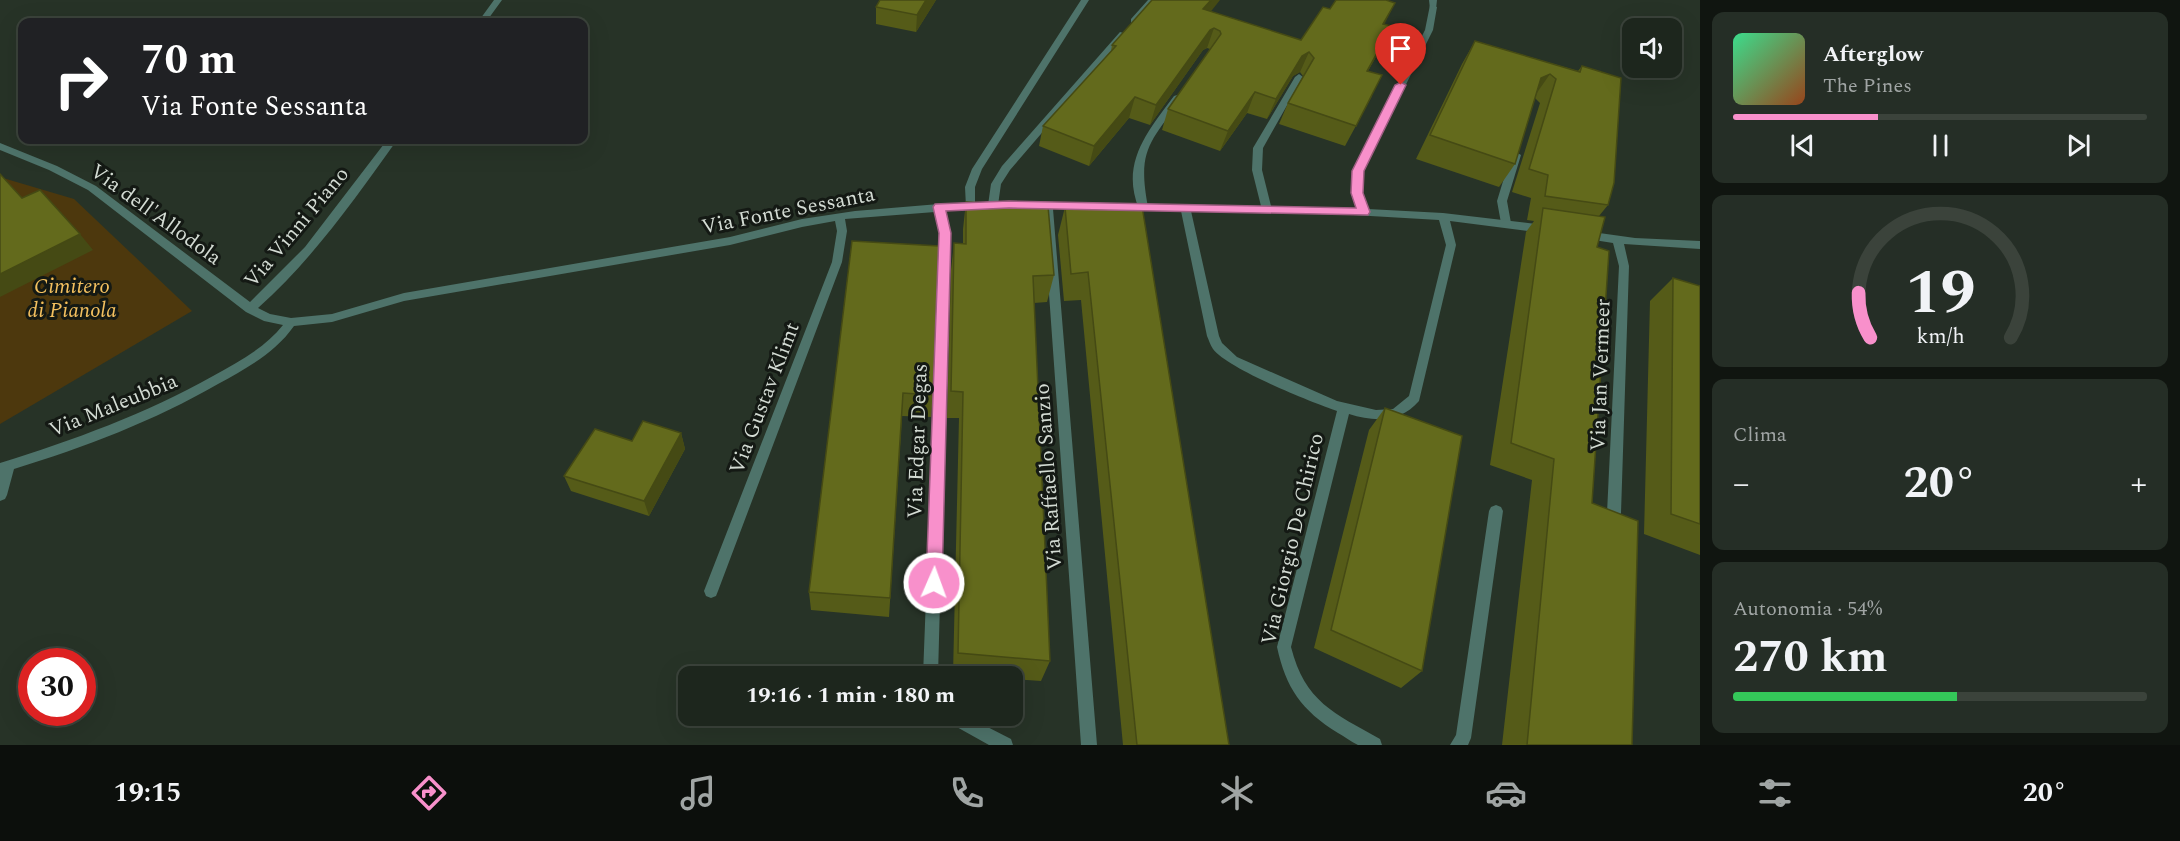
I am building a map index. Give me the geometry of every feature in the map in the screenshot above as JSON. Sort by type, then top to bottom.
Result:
[{"type":"street","points":[[485,18],[498,0]]},
{"type":"street","points":[[970,205],[970,187],[977,169],[1085,0]]},
{"type":"street","points":[[993,205],[996,184],[1006,168],[1152,0]]},
{"type":"street","points":[[1364,212],[1357,193],[1358,171],[1429,30],[1433,4]]},
{"type":"street","points":[[1267,210],[1257,170],[1258,147],[1299,77]]},
{"type":"street","points":[[1143,207],[1136,170],[1140,150],[1183,89]]},
{"type":"street","name":"Via Vinni Piano","points":[[250,309],[274,287],[308,249],[389,144]]},
{"type":"street","name":"Via dell'Allodola","points":[[0,146],[53,168],[92,189],[250,309]]},
{"type":"street","points":[[1506,223],[1502,201],[1519,146]]},
{"type":"street","name":"Via Fonte Sessanta","points":[[250,309],[268,318],[291,322],[332,318],[404,297],[730,241],[802,223],[839,217],[970,205],[1107,206]]},
{"type":"street","name":"Via Raffaello Sanzio","points":[[1048,205],[1089,745]]},
{"type":"street","name":"Via Edgar Degas","points":[[931,666],[945,233],[939,207]]},
{"type":"street","points":[[1119,207],[1364,212],[1443,216],[1556,231]]},
{"type":"street","points":[[1185,208],[1217,346],[1233,360],[1344,408],[1363,413],[1395,413],[1407,407],[1414,398],[1452,245],[1443,216]]},
{"type":"street","name":"Via Gustav Klimt","points":[[711,591],[837,262],[842,231],[839,217]]},
{"type":"street","points":[[1576,234],[1618,240],[1700,245]]},
{"type":"street","name":"Via Jan Vermeer","points":[[1614,513],[1624,266],[1618,240]]},
{"type":"street","name":"Via Maleubbia","points":[[4,467],[122,427],[166,408],[262,352],[291,322]]},
{"type":"street","name":"Via Giorgio De Chirico","points":[[1344,408],[1284,647],[1294,684],[1306,699],[1324,716],[1374,745]]},
{"type":"street","points":[[0,495],[4,467]]},
{"type":"street","points":[[1458,745],[1463,738],[1496,512]]},
{"type":"street","points":[[970,726],[1005,745]]},
{"type":"green space","name":"Cimitero di Pianola","points":[[0,179],[74,199],[192,311],[0,424]]},
{"type":"building","points":[[880,0],[926,0],[917,15],[876,7]]},
{"type":"building","points":[[1152,0],[1211,0],[1203,9],[1301,40],[1323,7],[1330,9],[1336,0],[1386,0],[1395,3],[1383,24],[1392,26],[1367,71],[1382,75],[1356,126],[1288,103],[1314,58],[1309,52],[1302,56],[1276,99],[1255,92],[1228,131],[1168,109],[1221,34],[1214,28],[1210,30],[1156,105],[1135,97],[1094,146],[1043,126],[1116,46],[1112,45]]},
{"type":"building","points":[[1475,41],[1580,72],[1582,66],[1621,78],[1614,183],[1608,205],[1545,196],[1548,175],[1529,169],[1556,79],[1550,74],[1541,78],[1515,164],[1430,135]]},
{"type":"building","points":[[0,174],[22,198],[40,190],[80,234],[0,274]]},
{"type":"building","points":[[966,202],[1048,206],[1054,275],[1033,276],[1050,661],[958,653],[963,392],[951,391],[954,243],[966,244]]},
{"type":"building","points":[[1081,203],[1142,206],[1229,745],[1137,745],[1088,272],[1071,274],[1065,207],[1082,208]]},
{"type":"building","points":[[1543,208],[1605,217],[1597,247],[1609,251],[1592,503],[1638,521],[1632,745],[1527,745],[1554,459],[1511,443]]},
{"type":"building","points":[[852,241],[939,246],[933,395],[903,393],[890,598],[809,592]]},
{"type":"building","points":[[1673,278],[1700,286],[1700,524],[1671,514]]},
{"type":"building","points":[[1385,408],[1462,436],[1422,671],[1331,630]]},
{"type":"building","points":[[643,421],[681,433],[644,501],[564,476],[595,429],[632,441]]},
{"type":"route","points":[[934,583],[945,233],[939,207],[1009,204],[1364,212],[1358,200],[1356,187],[1358,171],[1401,85]]}]
